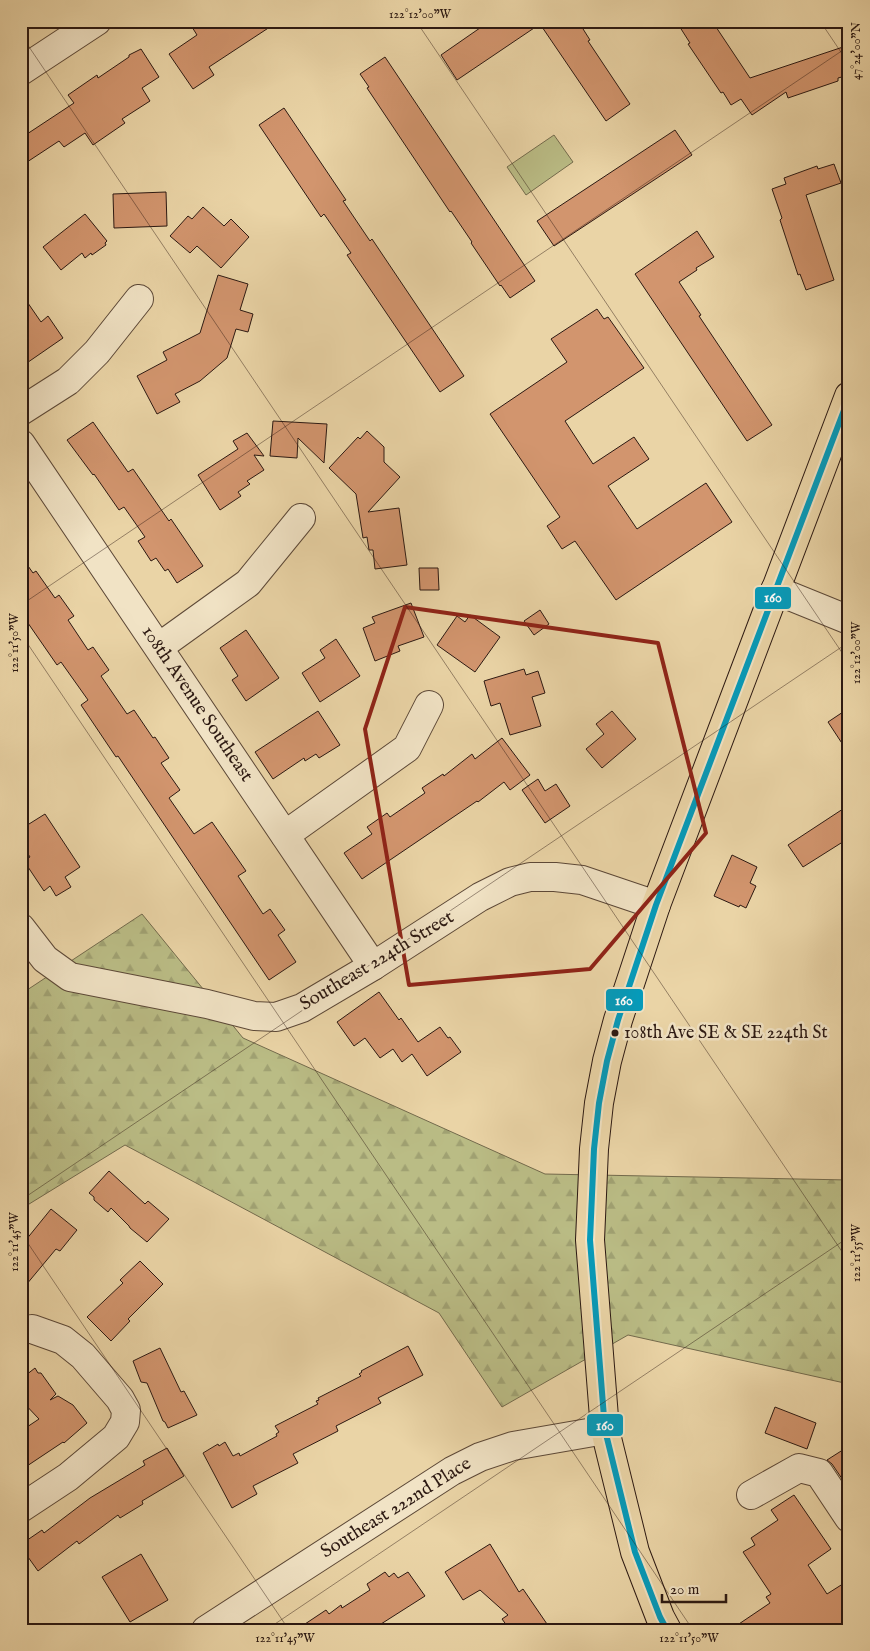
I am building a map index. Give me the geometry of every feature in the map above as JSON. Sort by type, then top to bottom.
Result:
[{"type":"main road","points":[[667,1630],[660,1617],[635,1552],[604,1430],[590,1240],[594,1149],[599,1103],[607,1061],[618,1020],[656,905],[849,396]]},
{"type":"street","points":[[21,71],[97,21]]},
{"type":"street","points":[[21,411],[68,381],[97,352],[139,299]]},
{"type":"street","name":"108th Avenue Southeast","points":[[21,444],[373,966]]},
{"type":"street","points":[[159,647],[248,582],[301,518]]},
{"type":"street","points":[[776,590],[849,620]]},
{"type":"street","points":[[285,835],[407,748],[429,705]]},
{"type":"street","name":"Southeast 224th Street","points":[[21,928],[46,959],[70,978],[206,1004],[254,1016],[276,1017],[302,1008],[373,966],[480,897],[516,880],[538,877],[582,880],[656,905]]},
{"type":"street","points":[[21,1508],[68,1477],[116,1437],[125,1422],[126,1410],[120,1399],[83,1356],[63,1340],[32,1329]]},
{"type":"street","name":"Southeast 222nd Place","points":[[206,1630],[452,1471],[480,1457],[513,1446],[604,1430]]},
{"type":"street","points":[[751,1496],[798,1468],[819,1473],[849,1518]]},
{"type":"highlighted area","points":[[405,607],[658,643],[706,833],[590,969],[409,985],[365,729]]},
{"type":"green space","points":[[554,135],[573,162],[526,195],[507,167]]},
{"type":"green space","points":[[142,914],[243,1038],[545,1174],[849,1180],[849,1384],[628,1335],[502,1407],[439,1313],[125,1145],[21,1209],[21,994]]},
{"type":"building","points":[[201,21],[279,21],[209,67],[214,75],[193,89],[169,54],[197,35],[192,27]]},
{"type":"building","points":[[490,21],[578,21],[590,40],[588,41],[630,104],[606,121],[540,24],[457,80],[441,55]]},
{"type":"building","points":[[676,21],[712,21],[750,78],[849,45],[849,75],[838,78],[838,81],[788,98],[786,92],[752,115],[741,99],[731,105],[723,92],[721,93],[688,44],[690,43]]},
{"type":"building","points":[[141,49],[159,77],[142,88],[150,101],[122,119],[125,123],[93,145],[85,133],[64,147],[59,141],[21,166],[21,138],[74,103],[68,95],[97,75],[98,78],[129,57],[129,55]]},
{"type":"building","points":[[385,57],[535,281],[510,298],[500,286],[367,88],[369,87],[360,74]]},
{"type":"building","points":[[284,108],[346,200],[343,201],[370,241],[372,239],[464,376],[440,392],[347,255],[351,253],[324,214],[321,217],[259,125]]},
{"type":"building","points":[[675,130],[692,155],[554,246],[537,221]]},
{"type":"building","points":[[834,164],[841,183],[806,195],[834,280],[806,290],[800,274],[798,275],[772,189],[786,184],[784,178],[817,166],[818,169]]},
{"type":"building","points":[[166,192],[167,226],[114,228],[113,194]]},
{"type":"building","points":[[203,207],[224,226],[231,219],[249,237],[221,268],[197,246],[190,253],[170,236],[188,216],[192,219]]},
{"type":"building","points":[[85,214],[107,241],[106,245],[85,258],[82,253],[61,270],[43,247]]},
{"type":"building","points":[[697,231],[714,257],[696,268],[697,270],[679,282],[701,315],[699,316],[772,425],[747,441],[635,274]]},
{"type":"building","points":[[218,275],[248,284],[240,310],[253,314],[248,332],[236,329],[227,358],[200,381],[175,394],[180,402],[157,414],[137,376],[167,360],[163,352],[200,333]]},
{"type":"building","points":[[21,293],[41,322],[48,316],[63,338],[21,367]]},
{"type":"building","points":[[597,309],[604,319],[608,317],[644,368],[565,421],[593,464],[634,437],[649,459],[608,486],[637,529],[706,483],[732,522],[616,600],[575,541],[562,549],[547,526],[560,517],[490,414],[567,362],[551,339]]},
{"type":"building","points":[[273,421],[327,424],[324,463],[298,438],[297,458],[270,456]]},
{"type":"building","points":[[93,422],[128,472],[133,469],[169,521],[171,519],[203,566],[177,583],[168,569],[165,571],[156,558],[151,561],[138,541],[145,537],[124,507],[119,510],[67,440]]},
{"type":"building","points":[[367,431],[384,447],[384,462],[400,477],[368,512],[399,508],[407,565],[375,569],[373,550],[369,550],[367,537],[363,538],[356,494],[329,468],[358,437],[360,439]]},
{"type":"building","points":[[247,433],[264,456],[254,455],[264,470],[247,481],[250,484],[238,492],[241,496],[220,510],[198,475],[238,449],[233,441]]},
{"type":"building","points":[[21,556],[33,573],[36,571],[55,598],[59,595],[74,616],[68,620],[88,650],[93,647],[109,670],[101,676],[127,714],[134,710],[169,758],[161,763],[180,790],[169,798],[194,834],[212,822],[246,871],[238,876],[263,914],[270,909],[285,930],[278,935],[296,962],[269,980],[118,756],[116,757],[81,705],[88,700],[61,662],[57,665],[21,613]]},
{"type":"building","points":[[419,568],[438,568],[439,590],[420,590]]},
{"type":"building","points":[[411,603],[424,637],[398,646],[400,651],[375,661],[363,628],[375,623],[372,617]]},
{"type":"building","points":[[540,610],[549,624],[534,635],[524,621]]},
{"type":"building","points":[[470,615],[500,637],[475,672],[437,645],[457,616],[465,622]]},
{"type":"building","points":[[246,630],[279,678],[246,701],[232,680],[238,676],[220,648]]},
{"type":"building","points":[[336,639],[360,676],[320,702],[302,673],[325,658],[320,650]]},
{"type":"building","points":[[524,669],[526,675],[538,671],[545,693],[532,697],[541,726],[510,735],[500,703],[491,706],[484,681]]},
{"type":"building","points":[[849,708],[849,754],[828,722]]},
{"type":"building","points":[[318,711],[340,745],[319,758],[316,754],[305,761],[304,758],[273,779],[255,752]]},
{"type":"building","points":[[612,711],[636,739],[602,768],[586,749],[604,734],[596,724]]},
{"type":"building","points":[[502,738],[530,775],[510,790],[504,782],[478,802],[362,879],[344,853],[372,834],[367,827],[387,813],[390,817],[425,793],[422,788],[443,774],[444,776],[472,754],[475,759]]},
{"type":"building","points":[[538,779],[545,791],[556,784],[570,806],[545,823],[522,790]]},
{"type":"building","points":[[849,805],[849,838],[803,867],[788,845]]},
{"type":"building","points":[[45,814],[80,867],[65,877],[71,887],[56,896],[50,886],[44,891],[24,861],[30,857],[21,843],[21,829]]},
{"type":"building","points":[[732,855],[757,867],[750,883],[756,886],[746,908],[740,905],[739,907],[714,896]]},
{"type":"building","points":[[379,992],[418,1042],[440,1027],[461,1052],[427,1076],[412,1054],[402,1062],[393,1049],[380,1058],[365,1038],[354,1046],[337,1022]]},
{"type":"building","points":[[109,1171],[145,1204],[148,1201],[169,1219],[147,1242],[111,1208],[108,1212],[89,1193]]},
{"type":"building","points":[[51,1209],[77,1230],[60,1251],[56,1249],[21,1291],[21,1246]]},
{"type":"building","points":[[140,1261],[163,1284],[128,1319],[130,1321],[111,1341],[87,1317],[123,1283],[120,1280]]},
{"type":"building","points":[[408,1346],[423,1375],[378,1398],[381,1403],[336,1426],[338,1431],[293,1454],[298,1463],[253,1486],[257,1494],[232,1508],[203,1453],[225,1442],[233,1456],[239,1453],[240,1456],[277,1436],[276,1434],[279,1432],[275,1426],[318,1404],[316,1401],[319,1400],[318,1398],[361,1376],[359,1374],[361,1371]]},
{"type":"building","points":[[160,1348],[181,1392],[184,1391],[197,1415],[168,1428],[163,1421],[147,1383],[141,1382],[133,1361]]},
{"type":"building","points":[[35,1368],[38,1373],[41,1373],[56,1394],[50,1400],[58,1396],[73,1405],[87,1423],[64,1443],[21,1470],[21,1431],[39,1419],[21,1400],[21,1379]]},
{"type":"building","points":[[775,1407],[816,1423],[807,1449],[765,1433]]},
{"type":"building","points":[[849,1446],[849,1489],[832,1464],[827,1460]]},
{"type":"building","points":[[167,1448],[184,1476],[142,1501],[143,1504],[120,1518],[118,1515],[79,1544],[77,1541],[38,1571],[23,1550],[23,1543],[42,1530],[44,1533],[90,1498],[145,1465],[143,1461]]},
{"type":"building","points":[[794,1495],[831,1549],[808,1565],[827,1594],[849,1580],[849,1630],[730,1630],[770,1603],[766,1597],[771,1594],[743,1552],[755,1545],[751,1538],[778,1520],[771,1510]]},
{"type":"building","points":[[490,1544],[519,1592],[523,1589],[547,1624],[537,1630],[510,1630],[502,1619],[508,1615],[480,1590],[463,1600],[445,1572]]},
{"type":"building","points":[[141,1554],[168,1600],[130,1622],[102,1577]]},
{"type":"building","points":[[385,1572],[389,1577],[394,1573],[398,1578],[408,1572],[425,1596],[381,1624],[385,1630],[296,1630],[326,1610],[329,1614],[341,1605],[342,1608],[370,1590],[367,1584]]},
{"type":"transit line","name":"160","points":[[667,1630],[660,1617],[635,1552],[605,1430],[590,1240],[594,1149],[599,1103],[607,1061],[618,1020],[656,905],[849,397]]},
{"type":"place","name":"108th Ave SE & SE 224th St","points":[[615,1033]]}]
